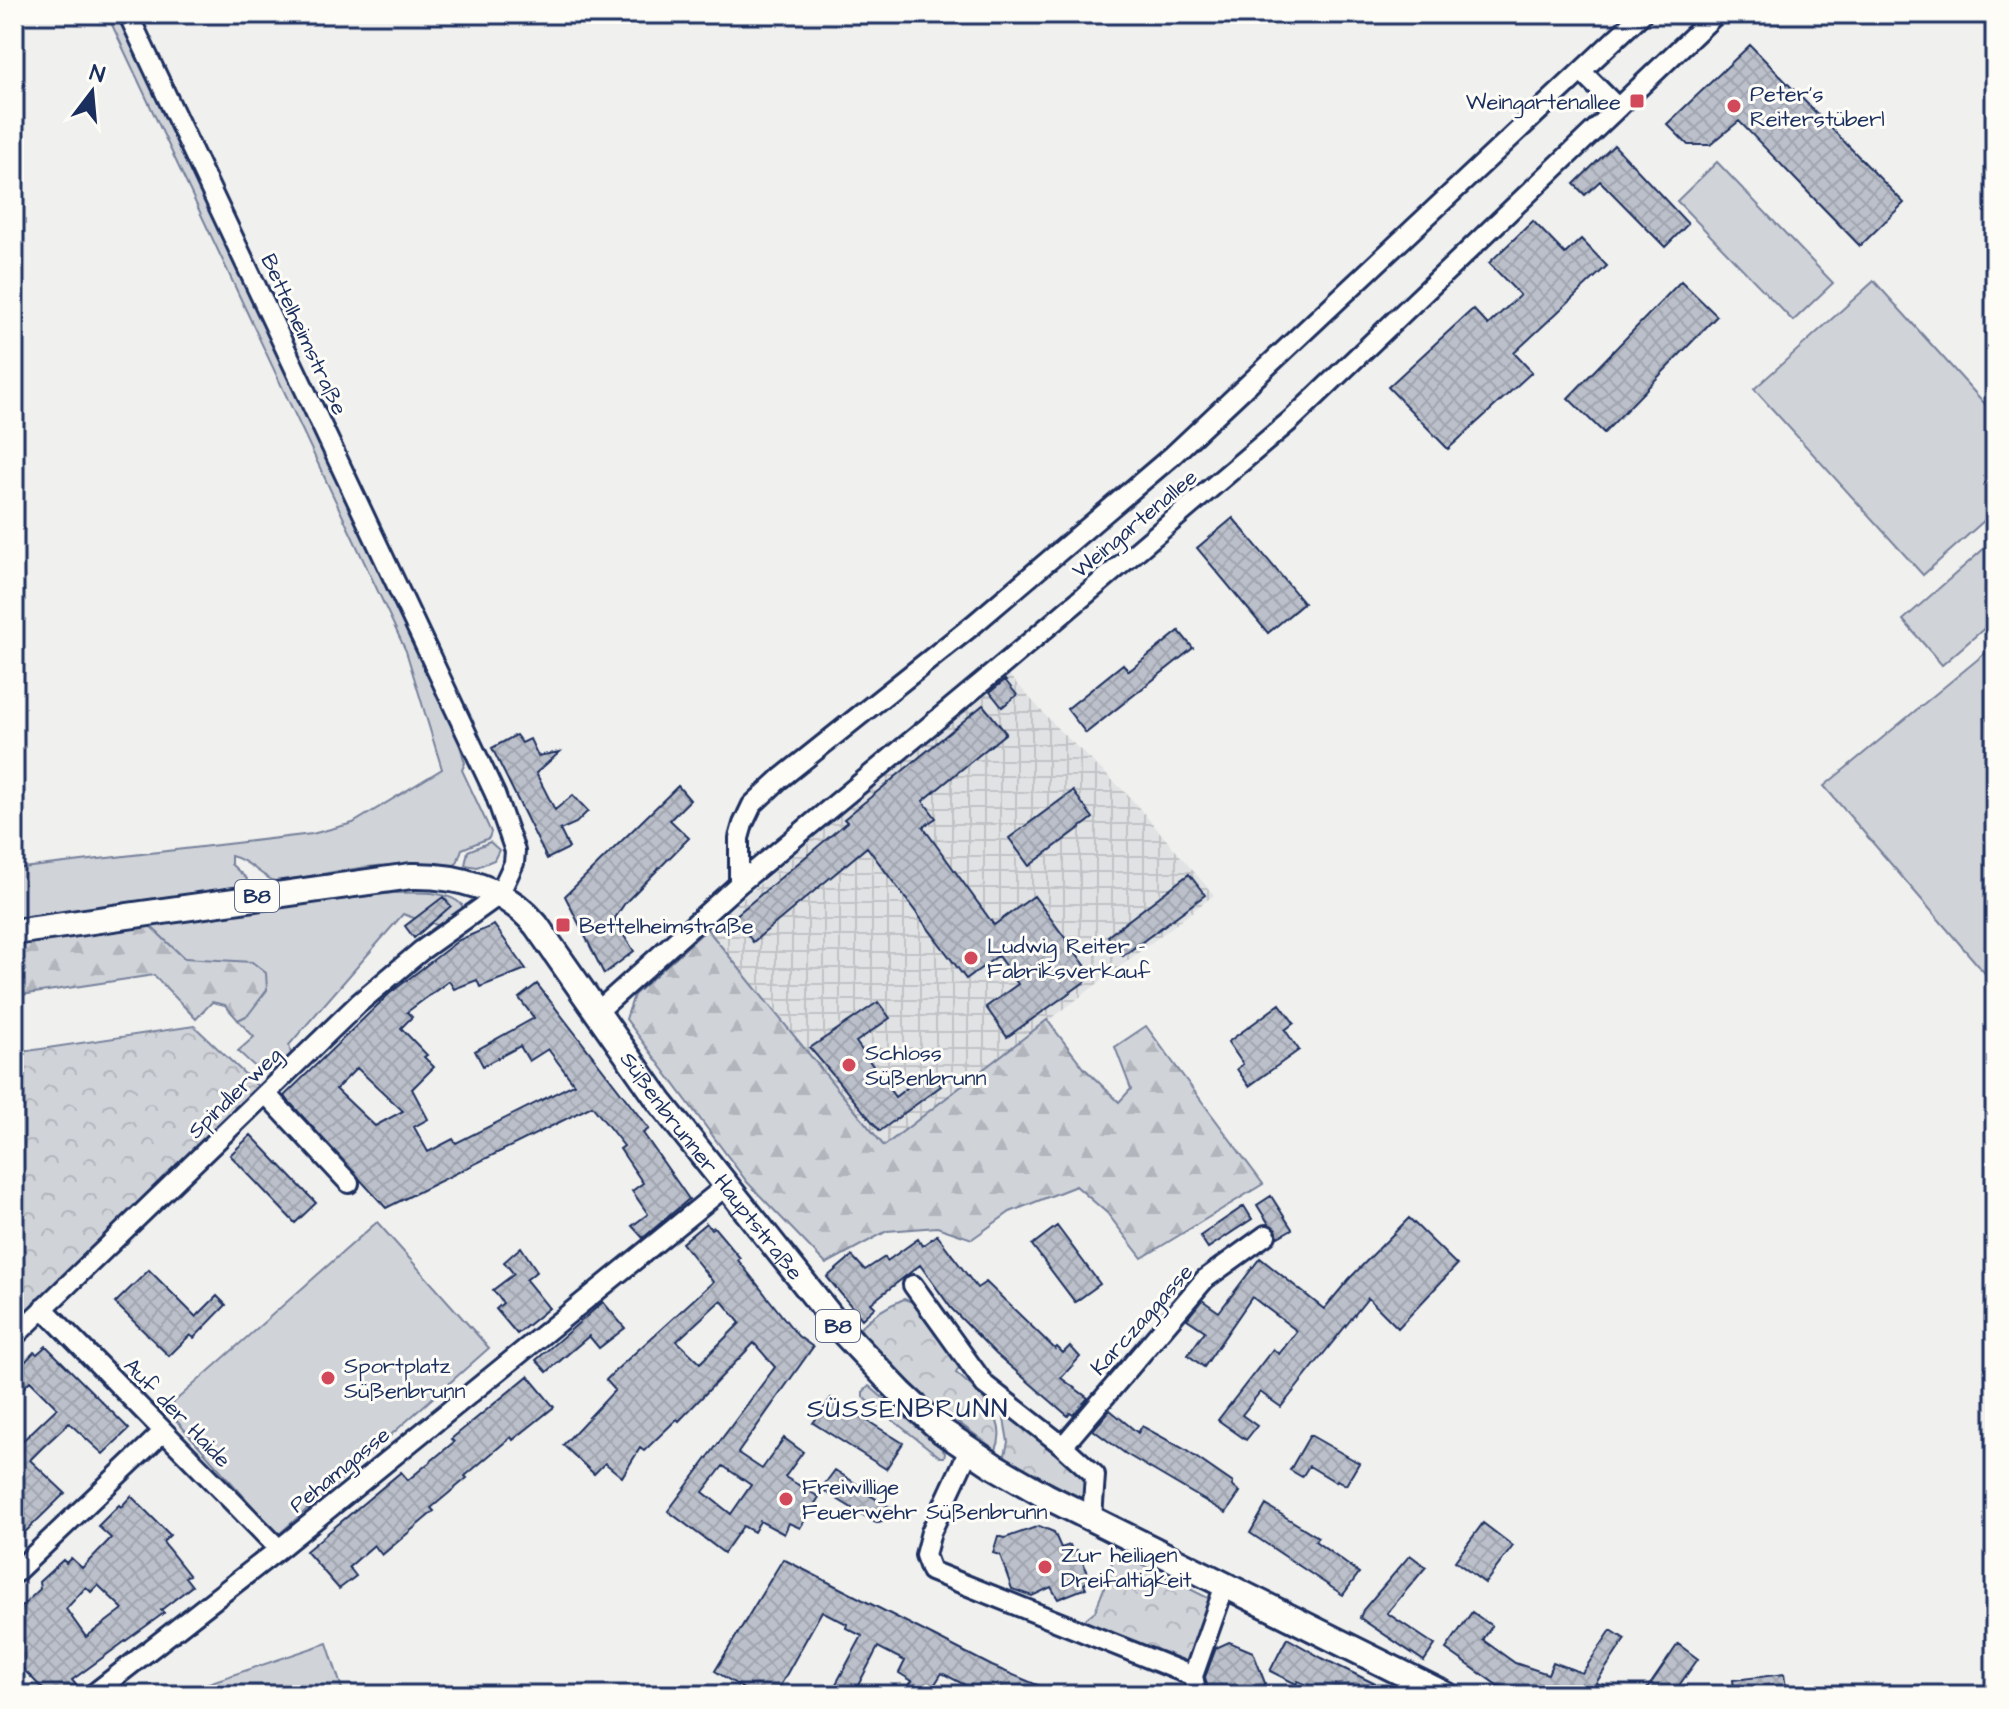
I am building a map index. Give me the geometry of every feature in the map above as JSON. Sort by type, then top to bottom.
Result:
[{"type":"main road","name":"B8","points":[[14,932],[411,876],[464,881],[499,895]]},
{"type":"main road","name":"Süßenbrunner Hauptstraße","points":[[499,895],[536,925],[653,1093],[818,1302],[863,1355],[922,1413],[969,1450],[1028,1486],[1446,1695]]},
{"type":"street","name":"Bettelheimstraße","points":[[128,14],[495,794],[515,851],[514,863],[499,895]]},
{"type":"street","name":"Weingartenallee","points":[[739,884],[739,838],[752,805],[780,779],[973,625],[1173,455],[1642,14]]},
{"type":"street","name":"Weingartenallee","points":[[597,1012],[739,884],[1291,420],[1716,14]]},
{"type":"street","points":[[1582,72],[1618,108]]},
{"type":"street","name":"Spindlerweg","points":[[14,1337],[359,1003],[422,950],[499,895]]},
{"type":"street","points":[[267,1095],[349,1183]]},
{"type":"street","name":"Pehamgasse","points":[[92,1695],[279,1549],[726,1186]]},
{"type":"street","name":"Karczaggasse","points":[[1063,1446],[1205,1279],[1266,1235]]},
{"type":"street","points":[[913,1285],[985,1385],[1095,1475],[1092,1518]]},
{"type":"street","name":"Auf der Haide","points":[[43,1308],[279,1549]]},
{"type":"street","points":[[14,1574],[163,1432]]},
{"type":"street","points":[[969,1450],[931,1532],[925,1555],[931,1571],[1193,1676]]},
{"type":"street","points":[[1197,1695],[1193,1676],[1225,1585]]},
{"type":"shaded area","points":[[1007,673],[1060,731],[1127,794],[1214,895],[884,1146],[707,929]]},
{"type":"green space","points":[[107,14],[118,14],[459,742],[465,763],[462,770],[491,832],[489,838],[462,849],[454,865],[387,865],[276,882],[231,856],[231,864],[247,879],[244,886],[14,920],[14,869],[312,834],[353,823],[442,769],[406,651]]},
{"type":"green space","points":[[1717,162],[1833,283],[1793,321],[1677,201]]},
{"type":"green space","points":[[1874,281],[1995,415],[1995,511],[1923,575],[1754,389]]},
{"type":"green space","points":[[1987,546],[1995,555],[1995,619],[1942,665],[1903,620]]},
{"type":"green space","points":[[1995,645],[1995,985],[1824,786]]},
{"type":"green space","points":[[490,842],[499,850],[494,860],[477,867],[465,865],[468,851]]},
{"type":"green space","points":[[393,893],[448,896],[462,905],[462,914],[441,927],[403,914],[289,1045],[292,1058],[277,1072],[271,1073],[259,1069],[238,1051],[254,1037],[238,1020],[248,1015],[199,961],[184,958],[148,924],[329,897],[331,901]]},
{"type":"green space","points":[[148,924],[184,958],[252,962],[266,973],[267,990],[248,1015],[238,1020],[225,1005],[212,1002],[196,1019],[154,975],[14,996],[14,944]]},
{"type":"green space","points":[[707,929],[884,1146],[1047,1020],[1084,1068],[1119,1102],[1131,1089],[1115,1047],[1146,1026],[1263,1184],[1142,1258],[1107,1213],[1076,1186],[1010,1212],[972,1239],[937,1227],[887,1231],[826,1264],[747,1182],[626,1019],[634,995]]},
{"type":"green space","points":[[194,1026],[267,1095],[14,1337],[14,1053]]},
{"type":"green space","name":"Sportplatz Süßenbrunn","points":[[377,1222],[489,1348],[278,1535],[166,1409]]},
{"type":"green space","points":[[904,1299],[926,1307],[964,1359],[956,1373],[990,1407],[999,1427],[996,1450],[928,1400],[866,1338],[860,1328],[880,1311]]},
{"type":"green space","points":[[869,1386],[941,1448],[944,1457],[863,1397]]},
{"type":"green space","points":[[1002,1407],[1079,1470],[1086,1483],[1086,1498],[1006,1459],[1008,1442]]},
{"type":"green space","points":[[1110,1549],[1214,1601],[1189,1662],[1083,1621],[1095,1611],[1112,1568]]},
{"type":"green space","points":[[327,1643],[344,1695],[173,1695]]},
{"type":"building","points":[[1750,45],[1904,203],[1860,246],[1739,121],[1710,145],[1688,145],[1667,124]]},
{"type":"building","points":[[1614,145],[1688,224],[1665,247],[1600,181],[1585,195],[1574,184]]},
{"type":"building","points":[[1533,221],[1565,254],[1581,239],[1607,266],[1514,353],[1532,372],[1448,449],[1388,387],[1473,309],[1488,325],[1520,295],[1489,263]]},
{"type":"building","points":[[1681,281],[1717,316],[1604,433],[1568,398]]},
{"type":"building","points":[[1233,518],[1304,603],[1268,633],[1197,548]]},
{"type":"building","points":[[1179,631],[1193,648],[1086,733],[1067,709],[1123,664],[1129,671]]},
{"type":"building","points":[[1005,680],[1017,695],[1002,707],[990,692]]},
{"type":"building","points":[[983,705],[1006,733],[923,801],[936,818],[923,827],[994,925],[1034,896],[1093,976],[1007,1037],[986,1007],[1018,984],[998,956],[966,979],[867,847],[753,942],[734,917],[847,822],[844,819]]},
{"type":"building","points":[[516,735],[522,743],[530,739],[538,756],[560,752],[536,773],[555,810],[573,795],[588,811],[576,823],[560,830],[569,848],[547,859],[492,748]]},
{"type":"building","points":[[678,786],[690,800],[670,820],[689,838],[625,903],[615,918],[634,951],[604,974],[565,896]]},
{"type":"building","points":[[1073,791],[1093,818],[1029,866],[1009,838]]},
{"type":"building","points":[[1189,874],[1205,895],[1123,956],[1108,936]]},
{"type":"building","points":[[443,897],[451,906],[414,938],[405,926]]},
{"type":"building","points":[[494,925],[526,969],[480,987],[477,980],[454,989],[449,981],[407,1012],[412,1017],[401,1028],[427,1055],[424,1057],[434,1067],[412,1089],[428,1119],[414,1127],[428,1152],[453,1139],[456,1143],[574,1084],[548,1049],[529,1061],[520,1046],[483,1066],[475,1051],[534,1018],[519,998],[537,984],[649,1129],[643,1133],[689,1199],[643,1238],[632,1226],[648,1214],[632,1191],[643,1183],[620,1149],[624,1146],[592,1106],[386,1208],[284,1096],[389,994],[459,940]],"holes":[[[357,1068],[403,1111],[375,1126],[336,1089]]]},
{"type":"building","name":"Schloss Süßenbrunn","points":[[878,1002],[890,1018],[856,1042],[895,1097],[929,1071],[941,1086],[880,1131],[810,1048]]},
{"type":"building","points":[[1280,1004],[1294,1023],[1285,1030],[1299,1050],[1249,1086],[1237,1069],[1243,1064],[1228,1042]]},
{"type":"building","points":[[251,1135],[316,1203],[295,1223],[230,1155]]},
{"type":"building","points":[[1271,1196],[1292,1229],[1278,1237],[1276,1229],[1257,1205]]},
{"type":"building","points":[[1244,1206],[1252,1219],[1208,1248],[1200,1236]]},
{"type":"building","points":[[1409,1218],[1457,1265],[1398,1328],[1368,1298],[1281,1407],[1260,1392],[1242,1415],[1257,1426],[1246,1440],[1218,1420],[1273,1349],[1279,1354],[1297,1331],[1252,1297],[1204,1367],[1188,1355],[1205,1331],[1187,1319],[1202,1300],[1219,1312],[1260,1258],[1324,1309]]},
{"type":"building","points":[[706,1223],[711,1229],[714,1227],[798,1336],[813,1347],[738,1453],[762,1469],[784,1438],[803,1452],[785,1477],[819,1497],[800,1528],[789,1523],[784,1534],[760,1521],[754,1532],[743,1526],[724,1553],[668,1511],[775,1367],[754,1343],[679,1421],[677,1419],[644,1451],[640,1448],[622,1477],[605,1463],[594,1474],[563,1445],[615,1390],[606,1380],[713,1282],[682,1243]],"holes":[[[721,1300],[740,1323],[700,1363],[677,1341]],[[723,1466],[751,1485],[731,1514],[703,1492]]]},
{"type":"building","points":[[1057,1226],[1100,1284],[1075,1302],[1032,1245]]},
{"type":"building","points":[[937,1235],[977,1288],[986,1282],[1055,1349],[1057,1347],[1063,1353],[1070,1346],[1080,1357],[1061,1378],[1088,1398],[1073,1415],[1070,1413],[1068,1416],[996,1354],[951,1308],[920,1265],[871,1303],[875,1307],[862,1319],[827,1277],[852,1256],[865,1270],[885,1257],[887,1261],[918,1239],[922,1246]]},
{"type":"building","points":[[521,1247],[537,1271],[526,1280],[549,1308],[517,1334],[496,1309],[503,1303],[493,1290],[514,1274],[504,1262]]},
{"type":"building","points":[[149,1270],[196,1317],[217,1296],[226,1305],[194,1338],[190,1335],[169,1356],[115,1303]]},
{"type":"building","points":[[603,1302],[625,1328],[599,1348],[589,1336],[547,1372],[536,1360]]},
{"type":"building","points":[[46,1346],[129,1429],[103,1454],[69,1423],[43,1447],[30,1460],[65,1493],[14,1543],[14,1445],[16,1447],[57,1408],[30,1381],[14,1398],[14,1374],[34,1352],[37,1354]]},
{"type":"building","points":[[528,1376],[554,1407],[513,1440],[511,1437],[465,1476],[467,1478],[431,1508],[434,1511],[382,1555],[374,1545],[349,1567],[356,1576],[339,1589],[306,1551],[401,1472],[408,1480],[454,1442],[451,1439]]},
{"type":"building","points":[[831,1398],[903,1443],[886,1469],[813,1423]]},
{"type":"building","points":[[1110,1410],[1138,1433],[1142,1426],[1184,1449],[1233,1483],[1232,1486],[1240,1492],[1226,1513],[1126,1454],[1093,1430]]},
{"type":"building","points":[[1310,1435],[1359,1463],[1346,1485],[1309,1466],[1302,1477],[1290,1470]]},
{"type":"building","points":[[835,1470],[902,1514],[876,1523],[821,1489]]},
{"type":"building","points":[[131,1496],[170,1535],[163,1542],[189,1575],[185,1577],[192,1586],[161,1610],[164,1613],[72,1680],[81,1691],[80,1695],[49,1695],[14,1660],[14,1614],[40,1589],[39,1582],[63,1560],[66,1563],[71,1558],[82,1568],[111,1538],[98,1526],[119,1505],[121,1507]],"holes":[[[98,1585],[123,1609],[86,1637],[66,1609],[86,1587],[91,1592]]]},
{"type":"building","points":[[1266,1505],[1318,1537],[1315,1541],[1359,1573],[1343,1595],[1250,1533]]},
{"type":"building","points":[[1483,1523],[1513,1546],[1485,1583],[1455,1561]]},
{"type":"building","name":"Zur heiligen Dreifaltigkeit","points":[[1039,1526],[1054,1532],[1061,1548],[1070,1545],[1073,1552],[1077,1550],[1091,1579],[1084,1584],[1086,1588],[1058,1599],[1051,1587],[1032,1596],[1012,1589],[1000,1555],[993,1553],[998,1536],[1005,1538]]},
{"type":"building","points":[[1410,1555],[1426,1567],[1387,1613],[1435,1645],[1424,1661],[1360,1618],[1363,1610]]},
{"type":"building","points":[[783,1559],[992,1666],[1061,1695],[984,1695],[942,1673],[928,1695],[902,1695],[912,1681],[899,1673],[905,1661],[878,1647],[853,1695],[830,1695],[862,1636],[822,1611],[775,1695],[739,1695],[742,1688],[715,1671]]},
{"type":"building","points":[[1472,1612],[1492,1626],[1483,1640],[1515,1663],[1548,1674],[1553,1662],[1582,1673],[1611,1630],[1625,1639],[1596,1683],[1624,1691],[1624,1695],[1549,1695],[1530,1688],[1527,1695],[1497,1685],[1446,1649]]},
{"type":"building","points":[[1287,1638],[1398,1695],[1330,1695],[1298,1681],[1296,1684],[1270,1671]]},
{"type":"building","points":[[1229,1642],[1253,1652],[1265,1683],[1260,1695],[1209,1694],[1205,1677],[1216,1648]]},
{"type":"building","points":[[1678,1644],[1698,1659],[1672,1695],[1643,1695]]},
{"type":"building","points":[[1784,1674],[1787,1695],[1735,1695],[1733,1680]]},
{"type":"place","name":"Weingartenallee","points":[[1637,101]]},
{"type":"place","name":"Peter's Reiterstüberl","points":[[1734,106]]},
{"type":"place","name":"Bettelheimstraße","points":[[563,925]]},
{"type":"place","name":"Ludwig Reiter - Fabriksverkauf","points":[[971,958]]},
{"type":"place","name":"Schloss Süßenbrunn","points":[[849,1065]]},
{"type":"place","name":"Sportplatz Süßenbrunn","points":[[328,1378]]},
{"type":"place","name":"Freiwillige Feuerwehr Süßenbrunn","points":[[786,1499]]},
{"type":"place","name":"Zur heiligen Dreifaltigkeit","points":[[1045,1567]]},
{"type":"district","name":"SÜSSENBRUNN","points":[[908,1408]]}]
